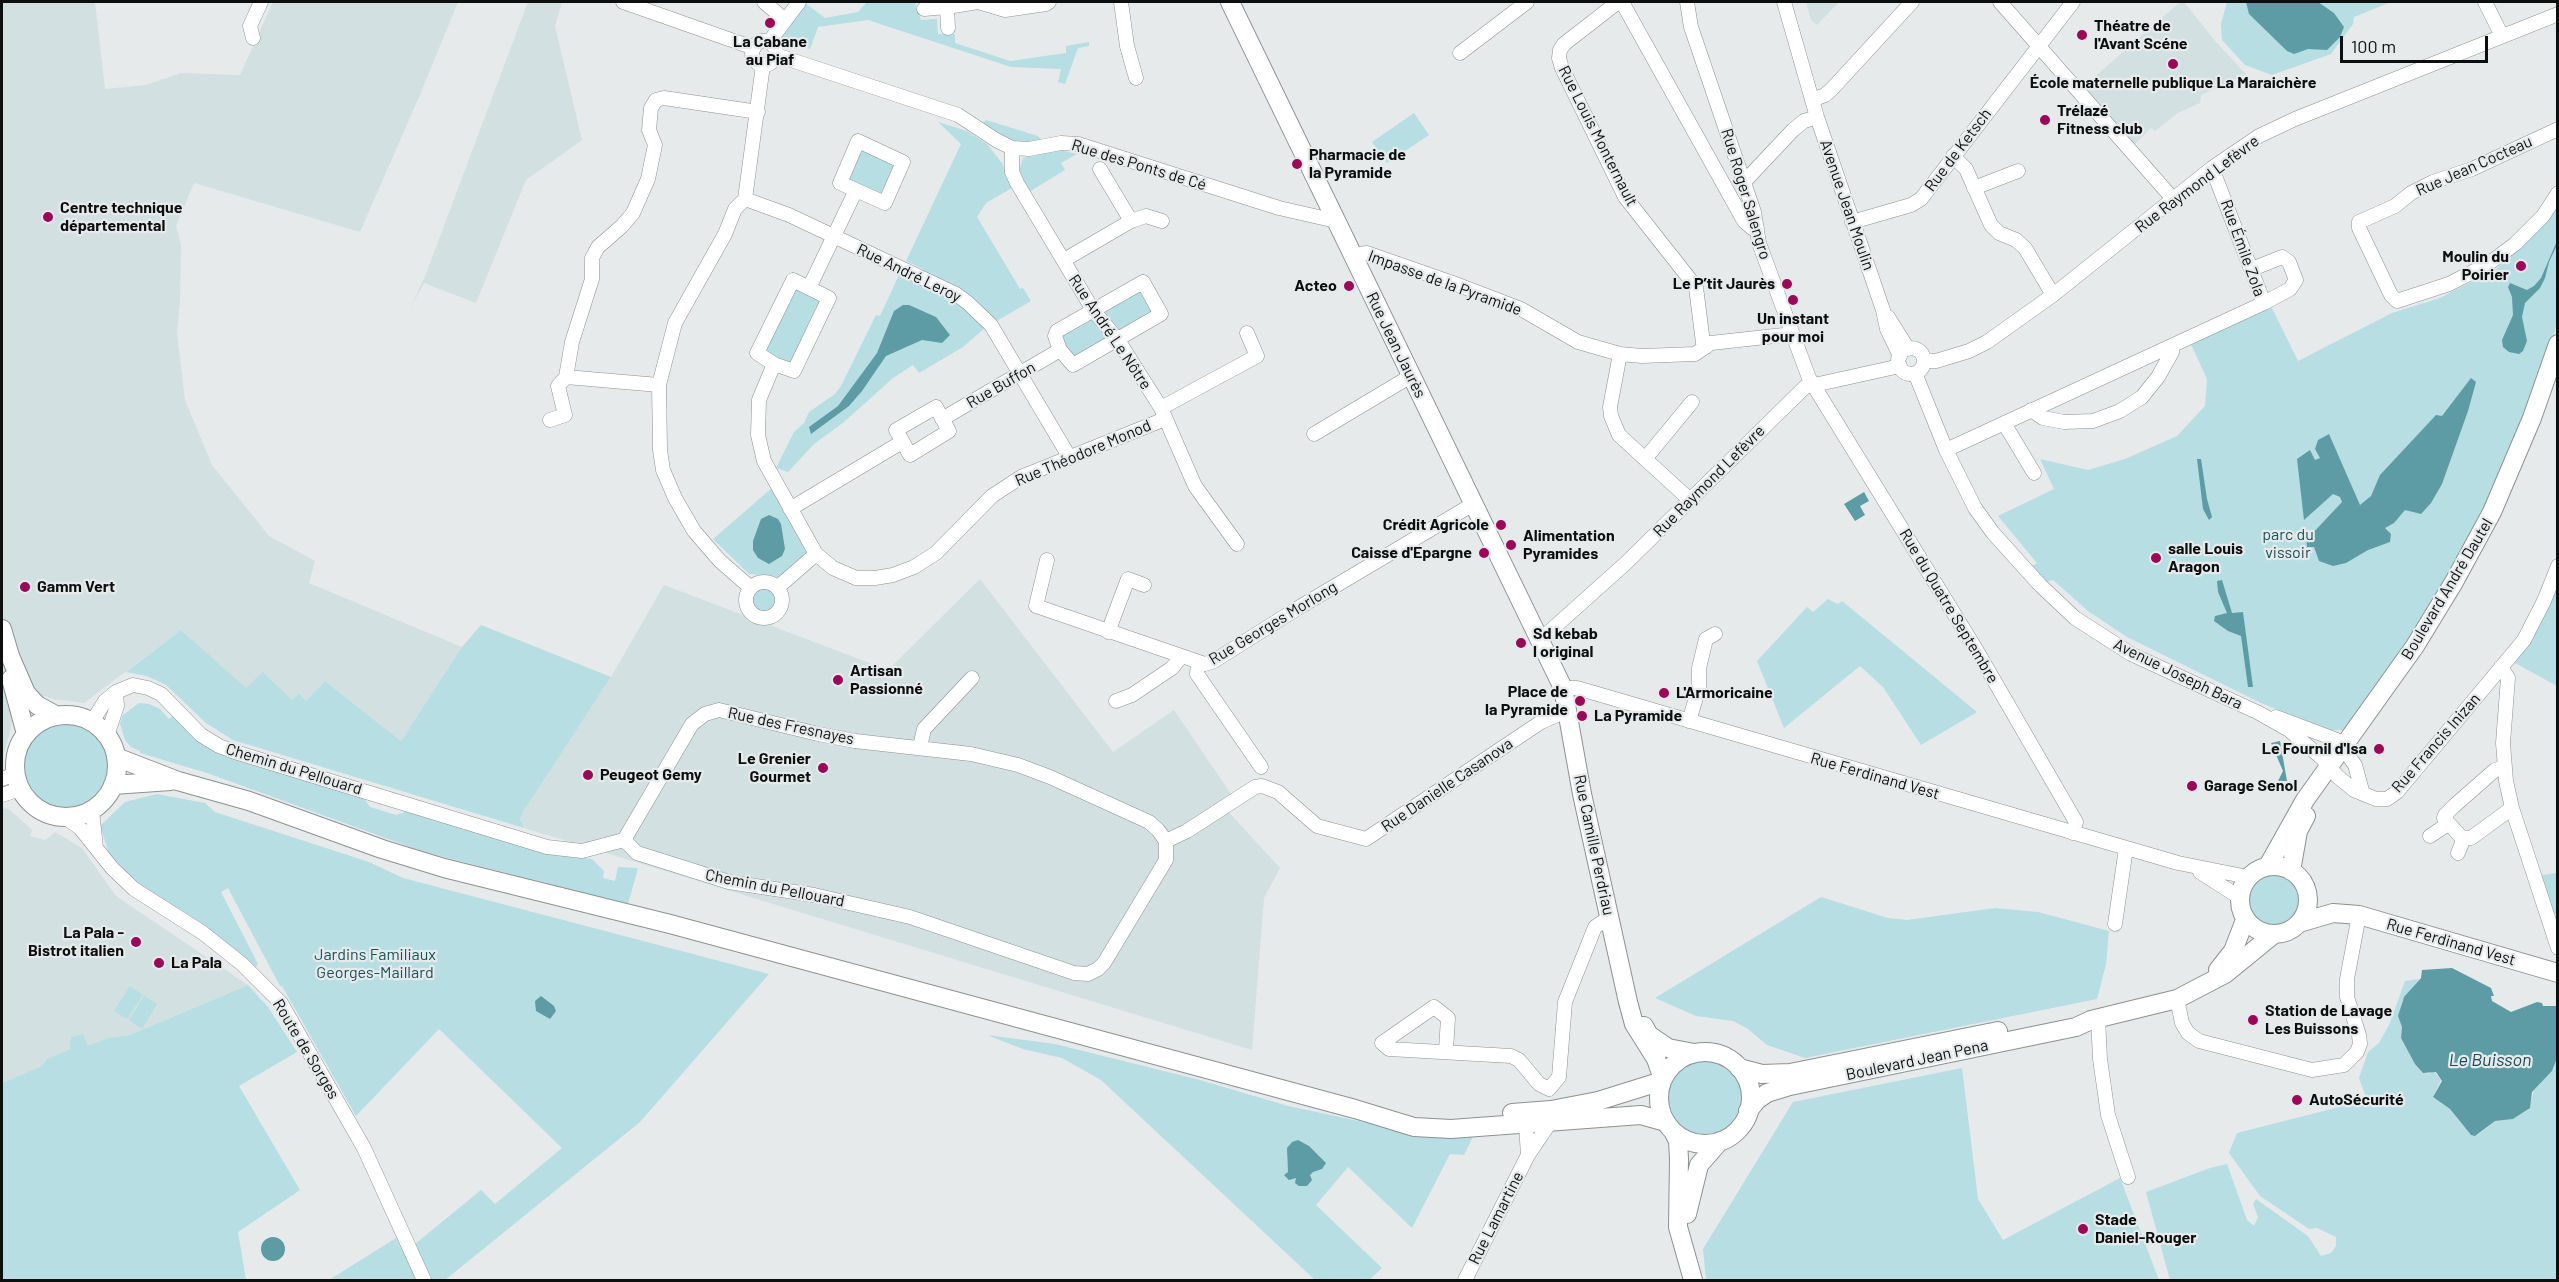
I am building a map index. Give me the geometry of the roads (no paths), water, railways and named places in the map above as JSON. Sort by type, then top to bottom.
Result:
[{"type":"main road","name":"Rue Jean Jaurès","points":[[1230,2],[1563,688]]},
{"type":"main road","name":"Boulevard André Dautel","points":[[2268,866],[2297,812],[2415,646],[2454,582],[2492,512],[2532,418],[2558,344]]},
{"type":"main road","points":[[2,629],[10,656],[26,693],[37,705],[57,716]]},
{"type":"main road","points":[[10,656],[11,681],[26,734]]},
{"type":"main road","name":"Rue Camille Perdriau","points":[[1563,688],[1628,1002],[1634,1024],[1656,1059],[1662,1080]]},
{"type":"main road","points":[[75,716],[92,722],[107,736],[116,758],[117,771],[105,800],[80,816],[66,818],[41,811],[29,802],[12,781],[18,747],[26,734],[45,719],[75,716]]},
{"type":"main road","points":[[116,758],[178,781],[249,801],[382,849],[444,868],[681,927],[1372,1113],[1414,1127],[1451,1129],[1526,1125],[1662,1080]]},
{"type":"main road","points":[[113,785],[178,781]]},
{"type":"main road","name":"Boulevard André Dautel","points":[[2291,871],[2298,831],[2318,783]]},
{"type":"main road","points":[[2299,923],[2307,909],[2307,893],[2302,882],[2291,871],[2268,866],[2257,870],[2248,878],[2239,897],[2240,909],[2245,920],[2258,931],[2274,934],[2289,931],[2299,923],[2318,916],[2351,914]]},
{"type":"main road","points":[[2307,893],[2351,914]]},
{"type":"main road","name":"Rue Ferdinand Vest","points":[[2351,914],[2558,974]]},
{"type":"main road","name":"Boulevard Jean Pena","points":[[2199,989],[2223,965],[2233,951],[2245,920]]},
{"type":"main road","name":"Boulevard Jean Pena","points":[[1748,1111],[1767,1093],[1790,1086],[2076,1027],[2094,1019],[2177,999],[2225,974],[2274,934]]},
{"type":"main road","name":"Rue Camille Perdriau","points":[[1628,1002],[1649,1035],[1668,1048],[1694,1053]]},
{"type":"main road","name":"Boulevard Jean Pena","points":[[1739,1068],[1762,1074],[1790,1073],[2072,1016],[2094,1019]]},
{"type":"main road","points":[[1685,1246],[1688,1206],[1694,1179],[1704,1157],[1720,1141],[1738,1130],[1748,1111],[1749,1088],[1739,1068],[1719,1054],[1694,1053],[1681,1059],[1670,1068],[1662,1080],[1659,1101],[1678,1141],[1678,1227],[1693,1281]]},
{"type":"main road","points":[[1372,1113],[1450,1118],[1641,1115],[1670,1127],[1695,1142],[1720,1141]]},
{"type":"street","points":[[253,38],[250,26],[261,2]]},
{"type":"street","points":[[623,2],[660,13],[754,48]]},
{"type":"street","points":[[764,2],[784,19]]},
{"type":"street","points":[[769,42],[799,2]]},
{"type":"street","points":[[924,9],[947,8],[978,2],[1005,10],[1049,2]]},
{"type":"street","points":[[1121,2],[1127,46],[1136,78]]},
{"type":"street","points":[[1461,53],[1527,2]]},
{"type":"street","points":[[1620,2],[1744,221],[1752,228],[1757,228]]},
{"type":"street","name":"Rue Louis Monternault","points":[[1620,2],[1564,44],[1559,58],[1625,197],[1696,287],[1702,342],[1706,347]]},
{"type":"street","name":"Rue Roger Salengro","points":[[1687,2],[1690,27],[1745,182],[1759,243],[1812,384]]},
{"type":"street","name":"Avenue Jean Moulin","points":[[1785,2],[1819,98],[1817,117],[1883,310],[1903,357]]},
{"type":"street","points":[[1819,98],[1912,2]]},
{"type":"street","points":[[2000,2],[2174,200]]},
{"type":"street","name":"Rue de Ketsch","points":[[1852,222],[1911,205],[1921,199],[2073,2]]},
{"type":"street","points":[[2486,2],[2502,36]]},
{"type":"street","points":[[947,8],[948,28]]},
{"type":"street","name":"Rue Raymond Lefèvre","points":[[1924,361],[1936,361],[1978,346],[2053,295],[2212,168],[2259,136],[2295,119],[2558,14]]},
{"type":"street","points":[[760,42],[769,42],[774,47],[776,55],[770,63],[763,65],[753,57],[754,48],[760,42]]},
{"type":"street","name":"Rue des Ponts de Cé","points":[[776,55],[958,115],[996,140],[1012,147],[1029,149],[1061,143],[1078,144],[1268,205],[1336,221]]},
{"type":"street","points":[[751,588],[720,561],[694,531],[675,498],[663,470],[660,450],[659,385],[675,323],[725,234],[735,209],[745,199],[763,65]]},
{"type":"street","points":[[550,420],[565,415],[558,386],[566,377],[572,342],[592,279],[592,258],[598,247],[633,213],[648,179],[655,145],[649,130],[651,108],[656,100],[664,98],[758,112]]},
{"type":"street","points":[[1745,182],[1793,130],[1804,121],[1817,117]]},
{"type":"street","name":"Rue Jean Cocteau","points":[[2558,129],[2472,169],[2433,182],[2411,193],[2395,206],[2360,222],[2359,228],[2391,295],[2397,301],[2450,284],[2488,264],[2516,244],[2543,216],[2558,193]]},
{"type":"street","points":[[858,141],[903,162],[885,203],[856,190],[840,183],[858,141]]},
{"type":"street","name":"Rue André Le Nôtre","points":[[1012,147],[1012,172],[1017,183],[1093,310],[1118,340],[1163,414],[1195,486],[1237,544]]},
{"type":"street","points":[[1953,156],[1963,164],[1991,225],[1999,233],[2016,240],[2025,248],[2053,295]]},
{"type":"street","name":"Rue Émile Zola","points":[[1946,450],[2264,303],[2212,168]]},
{"type":"street","points":[[1100,169],[1131,221]]},
{"type":"street","points":[[1974,188],[2018,171]]},
{"type":"street","points":[[809,288],[856,190]]},
{"type":"street","name":"Rue André Leroy","points":[[745,199],[789,215],[956,294],[968,303],[991,326],[1070,458]]},
{"type":"street","points":[[1064,260],[1131,221],[1146,216],[1162,221]]},
{"type":"street","name":"Impasse de la Pyramide","points":[[1353,255],[1367,253],[1521,309],[1578,342],[1620,354],[1644,356],[1695,354],[1711,344],[1793,334]]},
{"type":"street","points":[[2252,269],[2282,257],[2289,262],[2296,275],[2295,284],[2290,289],[2264,303]]},
{"type":"street","points":[[793,280],[809,288],[829,298],[794,371],[774,364],[757,354],[793,280]]},
{"type":"street","points":[[1143,282],[1161,314],[1118,340],[1073,365],[1060,350],[1054,336],[1058,331],[1143,282]]},
{"type":"street","name":"Rue Théodore Monod","points":[[774,364],[759,400],[759,441],[770,474],[816,554],[833,568],[856,578],[875,578],[893,575],[914,567],[936,553],[992,496],[1006,486],[1163,414],[1257,356],[1247,333]]},
{"type":"street","points":[[2031,410],[2043,418],[2064,422],[2093,421],[2120,411],[2142,397],[2158,377],[2172,352],[2173,345]]},
{"type":"street","name":"Rue Buffon","points":[[942,419],[1060,350]]},
{"type":"street","points":[[1919,351],[1924,361],[1922,369],[1915,373],[1905,372],[1903,357],[1919,351]]},
{"type":"street","points":[[1620,354],[1613,384],[1611,416],[1619,435],[1690,500]]},
{"type":"street","name":"Rue Raymond Lefèvre","points":[[1540,640],[1626,563],[1805,387],[1903,357]]},
{"type":"street","name":"Avenue Joseph Bara","points":[[1915,373],[1946,450],[1975,508],[1993,533],[2040,585],[2075,618],[2131,654],[2259,713],[2289,730],[2323,759],[2329,768]]},
{"type":"street","points":[[1314,434],[1411,376]]},
{"type":"street","points":[[566,377],[659,385]]},
{"type":"street","name":"Rue du Quatre Septembre","points":[[1812,384],[1953,612],[2064,801],[2076,822],[2073,833]]},
{"type":"street","points":[[1646,459],[1692,402]]},
{"type":"street","points":[[936,407],[949,431],[910,455],[902,442],[896,430],[936,407]]},
{"type":"street","points":[[2004,423],[2034,473]]},
{"type":"street","points":[[790,509],[902,442]]},
{"type":"street","name":"Rue Georges Morlong","points":[[1047,560],[1036,606],[1198,663],[1214,662],[1298,608],[1475,503]]},
{"type":"street","points":[[777,588],[816,554]]},
{"type":"street","name":"Rue Francis Inizan","points":[[2363,794],[2376,799],[2387,799],[2397,792],[2524,640],[2558,566]]},
{"type":"street","points":[[1108,632],[1128,579],[1144,585]]},
{"type":"street","points":[[767,583],[777,588],[782,598],[780,610],[765,618],[754,615],[746,599],[751,588],[767,583]]},
{"type":"street","points":[[1689,721],[1699,688],[1700,668],[1706,639],[1715,634]]},
{"type":"street","points":[[1116,701],[1132,694],[1172,668],[1181,657]]},
{"type":"street","points":[[1198,663],[1197,674],[1261,767]]},
{"type":"street","points":[[2501,667],[2508,678],[2504,766],[2512,808],[2558,948]]},
{"type":"street","points":[[920,747],[924,729],[972,678]]},
{"type":"street","name":"Chemin du Pellouard","points":[[116,692],[133,685],[161,694],[201,735],[235,752],[547,847],[582,851],[624,840],[637,853],[729,882],[814,895],[910,917],[1074,973],[1088,974],[1104,963],[1164,865],[1167,856],[1166,841]]},
{"type":"street","name":"Rue Ferdinand Vest","points":[[1563,688],[1577,688],[2188,866],[2248,878]]},
{"type":"street","points":[[92,722],[105,701],[116,692]]},
{"type":"street","points":[[107,736],[117,706],[116,692]]},
{"type":"street","name":"Rue des Fresnayes","points":[[624,840],[692,724],[705,714],[718,710],[837,738],[920,747],[999,760],[1050,777],[1149,822],[1166,841]]},
{"type":"street","name":"Rue Danielle Casanova","points":[[1166,841],[1187,831],[1255,787],[1267,787],[1278,792],[1317,826],[1366,839],[1541,722],[1566,711]]},
{"type":"street","name":"Avenue Joseph Bara","points":[[2259,713],[2291,721],[2319,732],[2337,740],[2344,747]]},
{"type":"street","points":[[2344,747],[2355,765],[2363,794]]},
{"type":"street","points":[[2504,766],[2495,770],[2445,814],[2448,824],[2464,838],[2472,838],[2512,808]]},
{"type":"street","points":[[2329,768],[2354,790],[2363,794]]},
{"type":"street","points":[[2,795],[12,781]]},
{"type":"street","points":[[92,810],[96,848]]},
{"type":"street","name":"Route de Sorges","points":[[66,818],[80,828],[134,889],[211,939],[264,984],[281,1003],[364,1148],[424,1281]]},
{"type":"street","points":[[2430,836],[2448,824]]},
{"type":"street","points":[[2458,853],[2464,838]]},
{"type":"street","points":[[2115,924],[2126,848]]},
{"type":"street","name":"Rue Ferdinand Vest","points":[[2188,866],[2209,876],[2239,897]]},
{"type":"street","points":[[2177,999],[2182,1023],[2188,1033],[2199,1041],[2312,1070],[2343,1065],[2357,1052],[2360,1044],[2347,997],[2351,914]]},
{"type":"street","points":[[1446,1050],[1448,1018],[1434,1007],[1382,1043],[1389,1048],[1511,1056],[1519,1060],[1539,1084],[1549,1089],[1559,1077],[1565,1002],[1596,927],[1610,917]]},
{"type":"street","points":[[2094,1019],[2108,1115],[2128,1177]]},
{"type":"street","name":"Rue Lamartine","points":[[1465,1281],[1527,1155],[1550,1117]]},
{"type":"street","name":"Rue Lamartine","points":[[1526,1125],[1527,1155]]},
{"type":"water","points":[[2246,2],[2318,2],[2334,13],[2344,27],[2340,37],[2327,50],[2308,49],[2294,54],[2287,51],[2249,14]]},
{"type":"water","points":[[2557,241],[2540,288],[2525,303],[2522,317],[2527,341],[2523,351],[2519,354],[2509,352],[2503,347],[2502,340],[2513,315],[2512,297],[2508,287],[2510,283],[2527,290],[2534,286],[2541,278]]},
{"type":"water","points":[[903,305],[909,305],[936,317],[950,335],[942,343],[922,340],[886,356],[849,406],[811,434],[809,427],[838,406],[877,353],[894,311]]},
{"type":"water","points":[[2471,378],[2476,382],[2468,411],[2442,484],[2431,503],[2421,514],[2405,510],[2394,523],[2385,528],[2391,534],[2390,542],[2368,550],[2346,563],[2333,566],[2319,561],[2314,547],[2307,547],[2306,537],[2311,535],[2342,502],[2340,497],[2333,494],[2304,520],[2297,459],[2310,450],[2315,460],[2320,458],[2315,449],[2318,440],[2329,434],[2360,505],[2371,496],[2380,475],[2436,415],[2442,416]]},
{"type":"water","points":[[2197,459],[2201,459],[2212,517],[2209,520],[2203,509]]},
{"type":"water","points":[[1864,492],[1869,501],[1860,506],[1865,515],[1855,521],[1844,504]]},
{"type":"water","points":[[769,515],[778,519],[781,524],[785,549],[782,556],[769,564],[758,558],[753,550],[753,541],[761,519]]},
{"type":"water","points":[[2222,580],[2232,613],[2243,612],[2253,687],[2248,687],[2241,636],[2228,631],[2214,621],[2215,616],[2227,613],[2218,592],[2217,581]]},
{"type":"water","points":[[2280,741],[2287,781],[2278,781],[2283,771],[2271,743]]},
{"type":"water","name":"Le Buisson","points":[[2452,968],[2491,988],[2494,996],[2491,996],[2492,1001],[2511,1012],[2537,1002],[2542,1003],[2543,1006],[2556,1006],[2557,1010],[2557,1058],[2552,1071],[2532,1092],[2530,1108],[2513,1119],[2495,1121],[2475,1136],[2471,1135],[2450,1109],[2433,1097],[2442,1081],[2436,1072],[2423,1073],[2415,1064],[2401,1038],[2402,1027],[2398,1016],[2404,997],[2421,978],[2422,970]]},
{"type":"water","points":[[541,996],[554,1006],[556,1011],[550,1019],[536,1011],[535,1001]]},
{"type":"water","points":[[1298,1140],[1309,1146],[1326,1163],[1322,1169],[1310,1175],[1312,1180],[1307,1186],[1299,1186],[1295,1183],[1296,1178],[1289,1180],[1284,1175],[1288,1172],[1287,1148],[1292,1142]]},
{"type":"water","points":[[273,1237],[281,1241],[285,1249],[281,1257],[273,1261],[265,1257],[261,1249],[265,1241]]},
{"type":"place","name":"La Cabane au Piaf","points":[[770,23]]},
{"type":"place","name":"Théatre de l'Avant Scéne","points":[[2082,35]]},
{"type":"place","name":"École maternelle publique La Maraichère","points":[[2173,64]]},
{"type":"place","name":"Trélazé Fitness club","points":[[2045,120]]},
{"type":"place","name":"Pharmacie de la Pyramide","points":[[1297,164]]},
{"type":"place","name":"Centre technique départemental","points":[[48,217]]},
{"type":"place","name":"Moulin du Poirier","points":[[2521,266]]},
{"type":"place","name":"Le P’tit Jaurès","points":[[1787,284]]},
{"type":"place","name":"Acteo","points":[[1349,286]]},
{"type":"place","name":"Un instant pour moi","points":[[1793,300]]},
{"type":"place","name":"Crédit Agricole","points":[[1501,525]]},
{"type":"place","name":"Alimentation Pyramides","points":[[1511,545]]},
{"type":"place","name":"Caisse d'Epargne","points":[[1484,553]]},
{"type":"place","name":"salle Louis Aragon","points":[[2156,558]]},
{"type":"place","name":"Gamm Vert","points":[[25,587]]},
{"type":"place","name":"Sd kebab l original","points":[[1521,643]]},
{"type":"place","name":"Artisan Passionné","points":[[838,680]]},
{"type":"place","name":"L'Armoricaine","points":[[1664,693]]},
{"type":"place","name":"Place de la Pyramide","points":[[1580,701]]},
{"type":"place","name":"La Pyramide","points":[[1582,716]]},
{"type":"place","name":"Le Fournil d'Isa","points":[[2379,749]]},
{"type":"place","name":"Le Grenier Gourmet","points":[[823,768]]},
{"type":"place","name":"Peugeot Gemy","points":[[588,775]]},
{"type":"place","name":"Garage Senol","points":[[2192,786]]},
{"type":"place","name":"La Pala - Bistrot italien","points":[[136,942]]},
{"type":"place","name":"La Pala","points":[[159,963]]},
{"type":"place","name":"Station de Lavage Les Buissons","points":[[2253,1020]]},
{"type":"place","name":"AutoSécurité","points":[[2297,1100]]},
{"type":"place","name":"Stade Daniel-Rouger","points":[[2083,1229]]},
{"type":"park label","name":"parc du vissoir","points":[[2288,544]]},
{"type":"park label","name":"Jardins Familiaux Georges-Maillard","points":[[375,964]]}]
